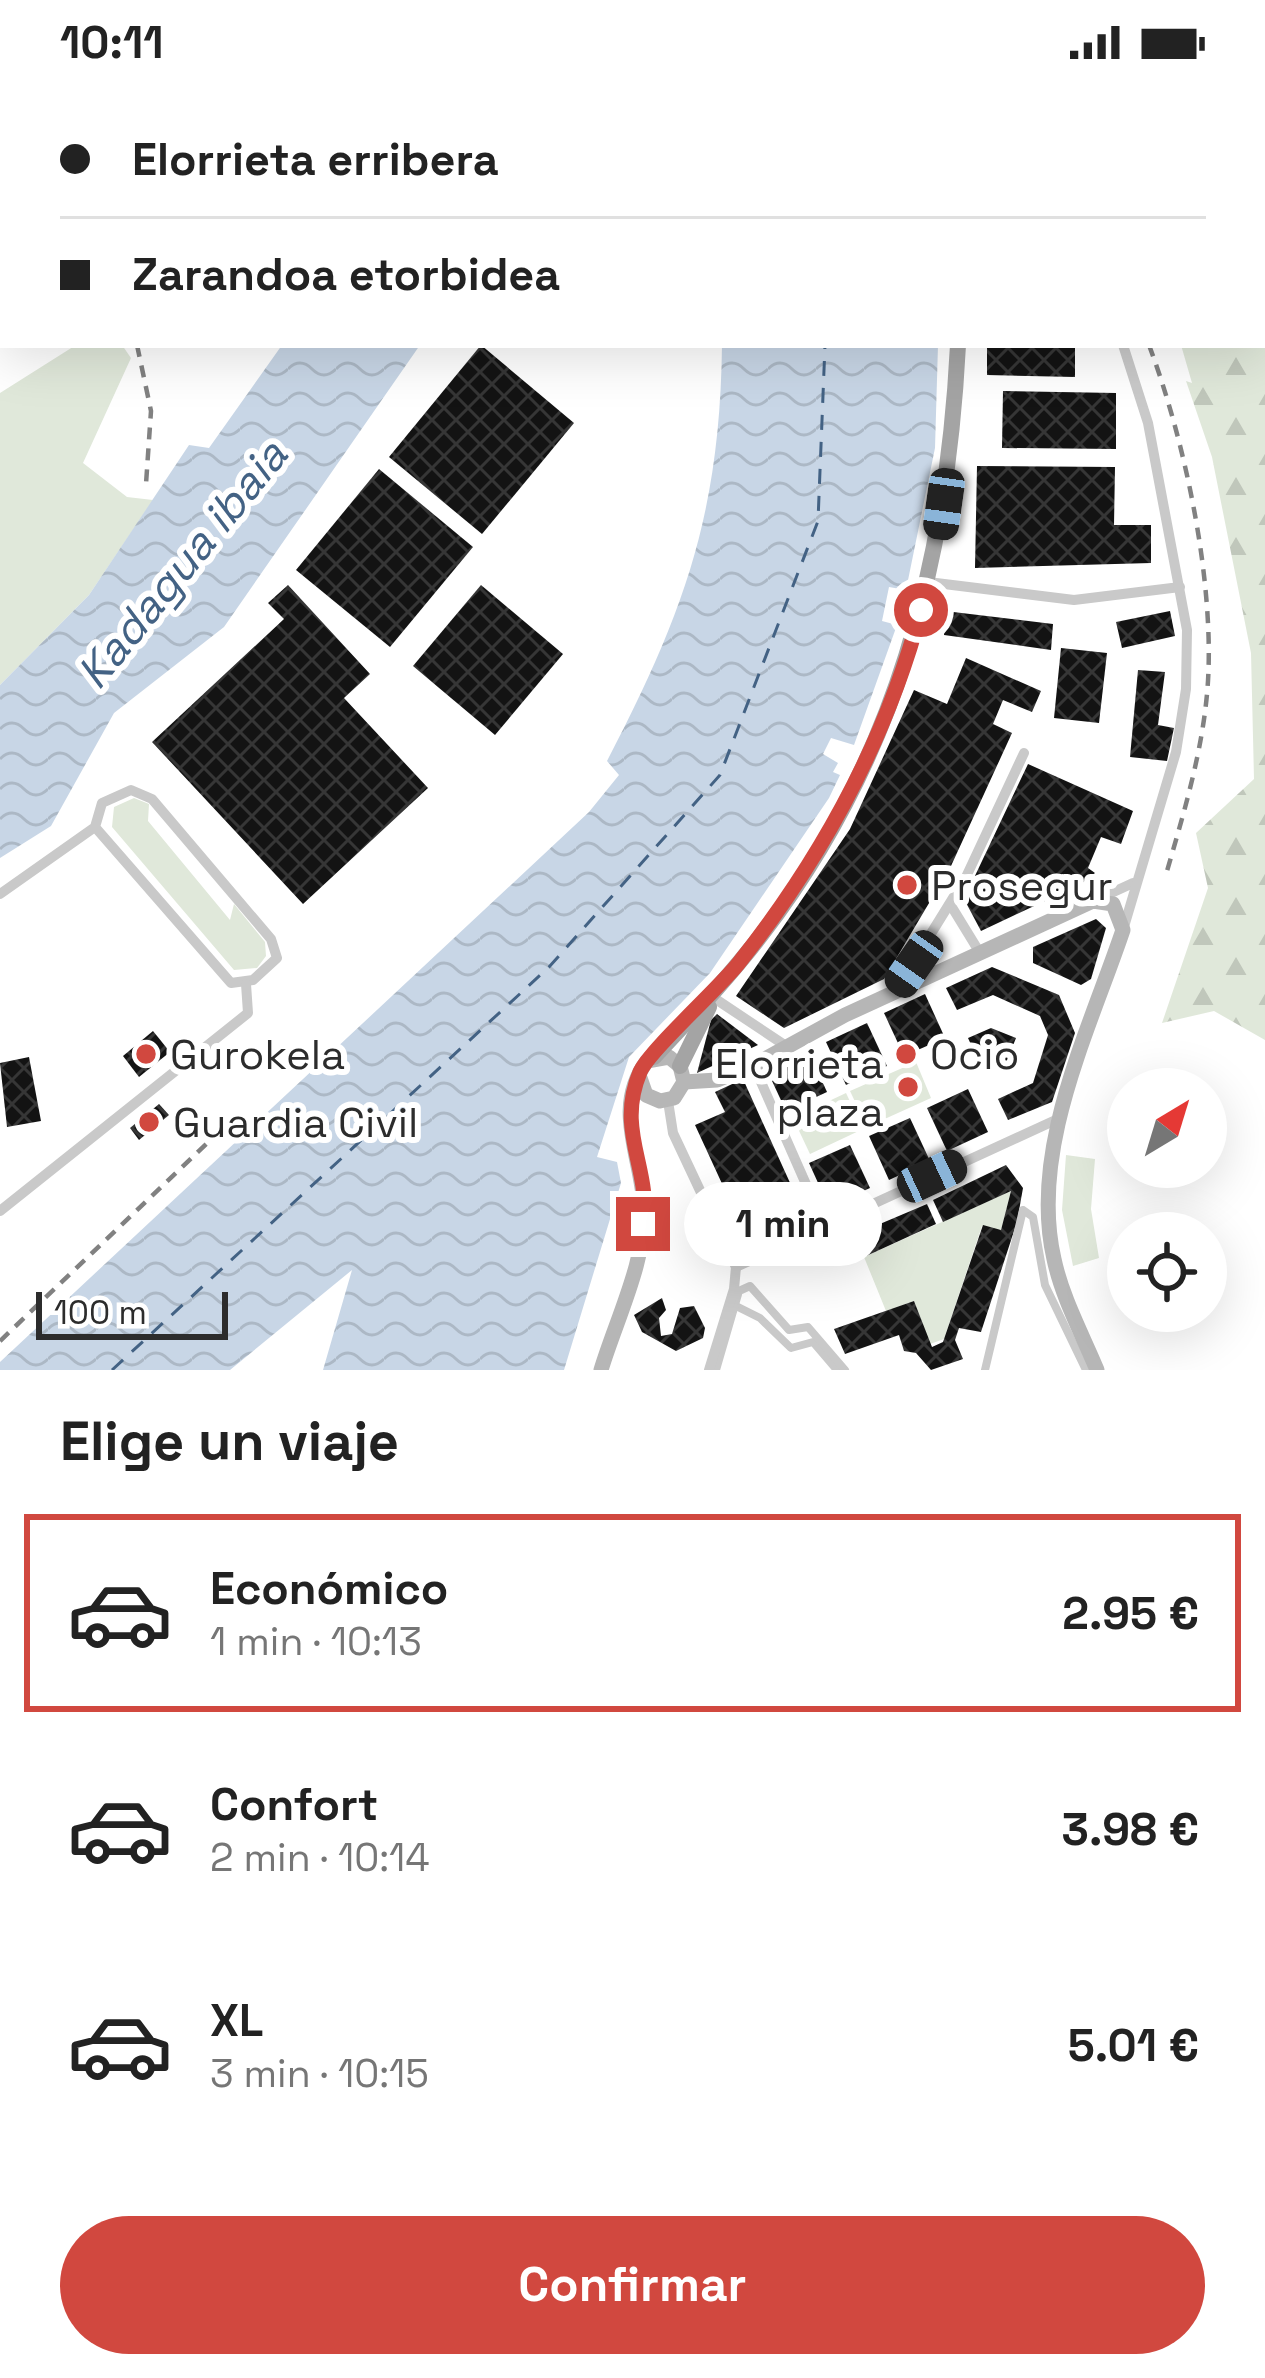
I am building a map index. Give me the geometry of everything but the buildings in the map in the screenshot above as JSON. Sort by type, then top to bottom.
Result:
[{"type":"main road","points":[[639,1075],[646,1095],[668,1101],[714,998],[790,893],[866,764],[896,690],[928,582],[949,471],[958,348]]},
{"type":"main road","points":[[654,1058],[669,1057],[682,1074],[717,1080],[1093,901],[1118,908],[1123,930],[1062,1117],[1048,1182],[1053,1256],[1097,1370]]},
{"type":"main road","points":[[602,1370],[645,1210],[628,1116],[639,1075],[728,976]]},
{"type":"street","points":[[1123,930],[1161,814],[1181,720],[1186,629],[1148,423],[1124,348]]},
{"type":"street","points":[[928,582],[1074,600],[1180,587]]},
{"type":"street","points":[[894,993],[950,904],[1024,753]]},
{"type":"street","points":[[0,894],[94,827],[102,803],[119,792],[152,799],[275,945],[277,958],[246,984]]},
{"type":"street","points":[[94,827],[226,979],[246,984]]},
{"type":"street","points":[[1093,901],[1136,882]]},
{"type":"street","points":[[950,904],[980,953]]},
{"type":"street","points":[[914,964],[916,974],[926,978]]},
{"type":"street","points":[[0,1211],[248,1012],[246,984]]},
{"type":"street","points":[[714,998],[786,1046]]},
{"type":"street","points":[[758,1063],[757,1073],[824,1225]]},
{"type":"street","points":[[668,1101],[673,1132],[736,1267],[712,1370]]},
{"type":"street","points":[[736,1267],[1062,1117]]},
{"type":"street","points":[[1027,1134],[1054,1152]]},
{"type":"street","points":[[38,1171],[55,1168]]},
{"type":"street","points":[[986,1370],[1023,1210],[1033,1217],[1046,1285],[1086,1370]]},
{"type":"street","points":[[712,1370],[739,1291],[750,1286],[789,1330],[808,1327],[841,1370]]},
{"type":"street","points":[[736,1306],[760,1318],[791,1348],[813,1342],[841,1370]]},
{"type":"green space","points":[[71,348],[124,348],[131,358],[83,463],[127,497],[153,500],[89,595],[0,685],[0,393]]},
{"type":"green space","points":[[1182,348],[1265,348],[1265,1040],[1214,1011],[1162,1023],[1208,888],[1196,833],[1254,779],[1251,653],[1212,457],[1186,381],[1192,383]]},
{"type":"green space","points":[[134,798],[149,804],[148,821],[230,920],[234,904],[265,942],[266,956],[257,968],[234,970],[112,827],[114,807]]},
{"type":"green space","points":[[916,1062],[931,1098],[867,1127],[850,1091]]},
{"type":"green space","points":[[846,1093],[863,1129],[810,1154],[793,1118]]},
{"type":"green space","points":[[1066,1155],[1095,1159],[1091,1209],[1099,1258],[1073,1266],[1062,1210]]},
{"type":"green space","points":[[1011,1191],[1001,1230],[982,1226],[944,1339],[930,1344],[914,1301],[886,1311],[864,1257]]},
{"type":"water","name":"Kadagua ibaia","points":[[280,348],[418,348],[224,627],[114,713],[51,826],[0,858],[0,685],[89,595],[189,445],[209,448]]},
{"type":"water","points":[[722,348],[938,348],[935,448],[906,590],[889,587],[882,621],[897,625],[854,745],[831,738],[823,754],[838,763],[833,772],[840,775],[829,798],[710,973],[629,1057],[597,1157],[617,1162],[621,1183],[564,1370],[323,1370],[352,1270],[230,1370],[0,1370],[0,1362],[589,812],[619,775],[607,761],[657,657],[693,561],[720,405]]},
{"type":"ferry route","points":[[112,1370],[549,967],[720,775],[818,521],[825,348]]},
{"type":"railway","points":[[138,348],[151,411],[146,484]]},
{"type":"railway","points":[[1150,348],[1194,511],[1209,641],[1202,729],[1167,871]]},
{"type":"railway","points":[[0,1341],[221,1130]]},
{"type":"place","name":"Prosegur","points":[[907,885]]},
{"type":"place","name":"Gurokela","points":[[146,1054]]},
{"type":"place","name":"Ocio","points":[[906,1054]]},
{"type":"place","name":"Elorrieta plaza","points":[[908,1087]]},
{"type":"place","name":"Guardia Civil","points":[[149,1122]]},
{"type":"route","points":[[643,1224],[643,1192],[628,1116],[642,1067],[765,931],[827,835],[878,739],[921,610]]}]
